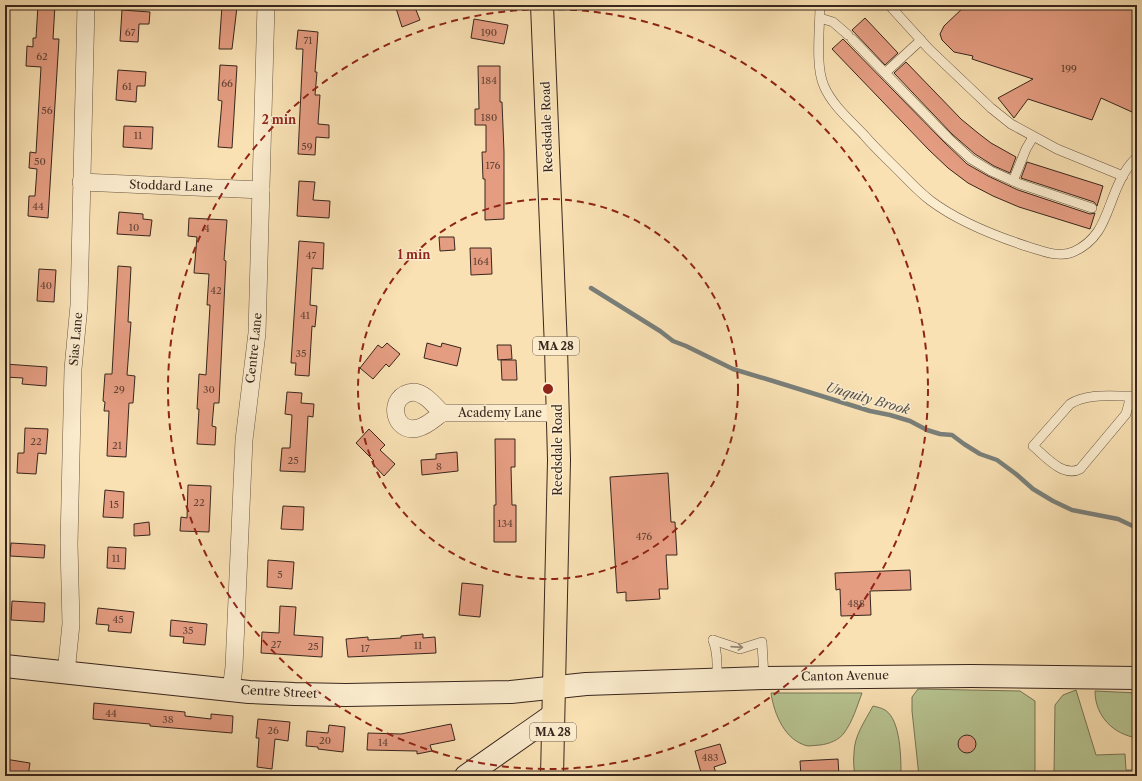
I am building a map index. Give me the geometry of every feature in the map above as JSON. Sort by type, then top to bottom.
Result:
[{"type":"main road","name":"Reedsdale Road","points":[[542,5],[558,412],[559,489],[552,776]]},
{"type":"street","name":"Sias Lane","points":[[66,673],[71,624],[69,544],[73,377],[79,305],[86,5]]},
{"type":"street","name":"Centre Lane","points":[[231,690],[234,659],[244,440],[257,333],[266,5]]},
{"type":"street","name":"Stoddard Lane","points":[[81,182],[261,190]]},
{"type":"street","name":"Academy Lane","points":[[442,413],[558,412]]},
{"type":"street","name":"Centre Street","points":[[5,666],[231,690],[294,694],[376,695],[511,692],[554,687]]},
{"type":"street","name":"Canton Avenue","points":[[554,687],[586,684],[764,678],[987,676],[1137,678]]},
{"type":"street","points":[[466,776],[553,715]]},
{"type":"lane","points":[[820,5],[820,67],[822,80],[827,92],[840,110],[922,194],[938,206],[969,223],[1001,237],[1049,253],[1060,255],[1071,252],[1089,242],[1100,228],[1108,213],[1122,176],[1137,157]]},
{"type":"lane","points":[[889,5],[921,40],[997,113],[1014,126],[1057,149],[1122,176]]},
{"type":"lane","points":[[820,18],[834,22],[959,149],[984,167],[1013,181],[1108,213]]},
{"type":"lane","points":[[885,73],[921,40]]},
{"type":"lane","points":[[1013,181],[1033,136]]},
{"type":"lane","points":[[1133,396],[1124,418],[1084,465],[1075,472],[1070,472],[1058,467],[1033,446],[1070,404],[1076,401],[1090,397],[1133,396]]},
{"type":"lane","points":[[717,679],[717,659],[713,640],[740,649],[762,642],[764,678]]},
{"type":"green space","points":[[918,689],[1020,691],[1035,701],[1035,776],[919,776],[912,711],[912,697]]},
{"type":"green space","points":[[1076,690],[1096,755],[1125,754],[1126,770],[1134,770],[1134,776],[1054,776],[1055,705],[1063,695]]},
{"type":"green space","points":[[1095,691],[1137,693],[1137,738],[1120,732],[1107,722],[1098,708]]},
{"type":"green space","points":[[771,693],[862,693],[847,728],[837,740],[827,744],[808,746],[793,739],[782,726],[775,709]]},
{"type":"green space","points":[[873,706],[885,710],[894,722],[899,740],[901,776],[855,776],[854,747],[860,729]]},
{"type":"building","points":[[38,5],[55,5],[53,39],[59,39],[48,218],[28,216],[29,196],[35,196],[37,169],[29,168],[30,152],[36,153],[41,67],[26,66],[27,46],[33,47],[33,38],[36,38]]},
{"type":"building","points":[[395,5],[414,5],[420,20],[402,27]]},
{"type":"building","points":[[966,5],[1137,5],[1137,97],[1132,112],[1101,98],[1092,120],[1028,99],[1014,118],[998,98],[1033,79],[972,59],[973,56],[954,52],[942,40],[940,34],[944,26]]},
{"type":"building","points":[[222,6],[237,7],[232,49],[219,49]]},
{"type":"building","points":[[122,10],[150,12],[149,24],[139,24],[138,42],[120,41]]},
{"type":"building","points":[[865,18],[898,53],[885,65],[852,30]]},
{"type":"building","points":[[474,19],[508,25],[504,44],[471,38]]},
{"type":"building","points":[[298,30],[318,32],[315,95],[320,95],[318,124],[329,125],[329,138],[316,137],[315,155],[298,154],[303,49],[296,49]]},
{"type":"building","points":[[843,39],[967,164],[1018,190],[1090,214],[1095,213],[1090,229],[1019,207],[993,196],[968,183],[948,168],[832,49]]},
{"type":"building","points":[[906,62],[961,119],[991,143],[1016,157],[1010,173],[994,166],[975,154],[952,134],[894,73]]},
{"type":"building","points":[[220,65],[237,66],[232,148],[218,147],[222,101],[218,100]]},
{"type":"building","points":[[478,66],[500,66],[500,102],[502,102],[504,152],[504,219],[485,220],[485,179],[483,179],[482,152],[486,152],[486,125],[475,125],[475,109],[479,109]]},
{"type":"building","points":[[118,70],[146,72],[145,86],[137,86],[136,102],[116,100]]},
{"type":"building","points":[[124,126],[153,127],[152,149],[123,147]]},
{"type":"building","points":[[1027,162],[1103,186],[1097,206],[1094,202],[1021,178]]},
{"type":"building","points":[[299,181],[315,182],[313,200],[330,201],[329,218],[297,216]]},
{"type":"building","points":[[119,212],[143,214],[143,219],[152,220],[150,236],[117,234]]},
{"type":"building","points":[[189,218],[227,220],[224,260],[226,261],[219,403],[214,403],[212,426],[216,427],[215,445],[197,444],[199,374],[206,375],[210,305],[207,305],[209,274],[194,273],[197,237],[188,236]]},
{"type":"building","points":[[439,237],[454,237],[455,250],[440,251]]},
{"type":"building","points":[[299,241],[324,243],[323,269],[312,268],[310,305],[317,306],[315,327],[312,326],[309,376],[295,375],[296,363],[291,363]]},
{"type":"building","points":[[470,248],[491,248],[492,274],[471,275]]},
{"type":"building","points":[[118,266],[131,267],[128,322],[131,322],[127,375],[135,376],[133,403],[129,403],[126,457],[107,456],[109,411],[104,411],[105,402],[103,401],[105,374],[112,374]]},
{"type":"building","points":[[39,269],[56,270],[54,302],[37,301]]},
{"type":"building","points":[[387,343],[400,354],[389,367],[386,364],[373,379],[360,368],[378,345],[382,348]]},
{"type":"building","points":[[427,343],[441,347],[442,343],[461,348],[457,366],[424,358]]},
{"type":"building","points":[[497,345],[511,345],[512,359],[498,360]]},
{"type":"building","points":[[501,360],[516,360],[517,380],[502,380]]},
{"type":"building","points":[[5,364],[47,367],[46,386],[22,384],[23,378],[5,377]]},
{"type":"building","points":[[287,392],[302,393],[301,403],[314,404],[313,417],[308,416],[305,472],[280,471],[282,448],[290,448],[292,415],[285,414]]},
{"type":"building","points":[[25,428],[48,429],[46,454],[38,453],[36,474],[17,473],[18,453],[24,453]]},
{"type":"building","points":[[369,429],[385,445],[380,450],[395,464],[384,476],[372,463],[374,461],[356,443]]},
{"type":"building","points":[[495,439],[515,439],[515,467],[511,467],[512,505],[516,505],[516,542],[494,542],[494,505],[496,505]]},
{"type":"building","points":[[457,452],[458,471],[422,475],[421,460],[436,459],[436,454]]},
{"type":"building","points":[[668,473],[671,522],[675,522],[677,555],[666,555],[668,589],[659,589],[660,599],[626,601],[626,592],[617,593],[610,477]]},
{"type":"building","points":[[188,485],[211,486],[209,532],[180,531],[181,517],[187,518]]},
{"type":"building","points":[[105,490],[124,492],[123,518],[103,517]]},
{"type":"building","points":[[283,506],[304,507],[303,530],[281,529]]},
{"type":"building","points":[[149,522],[150,535],[134,536],[134,524]]},
{"type":"building","points":[[11,543],[45,545],[44,558],[10,556]]},
{"type":"building","points":[[108,547],[126,548],[125,569],[107,568]]},
{"type":"building","points":[[268,560],[294,562],[292,589],[267,587]]},
{"type":"building","points":[[910,570],[911,590],[870,591],[871,615],[841,616],[840,589],[836,590],[835,573]]},
{"type":"building","points":[[462,583],[483,585],[480,617],[459,615]]},
{"type":"building","points":[[12,601],[45,603],[44,622],[11,620]]},
{"type":"building","points":[[280,606],[296,607],[294,635],[323,637],[322,657],[261,653],[262,632],[279,633]]},
{"type":"building","points":[[98,608],[134,612],[131,633],[108,631],[109,625],[96,624]]},
{"type":"building","points":[[171,620],[207,624],[205,645],[183,643],[184,637],[170,636]]},
{"type":"building","points":[[423,634],[423,638],[435,637],[436,653],[348,657],[346,639],[368,637],[368,640],[401,638],[401,636]]},
{"type":"building","points":[[94,703],[185,712],[185,716],[211,719],[211,714],[233,716],[232,733],[150,726],[150,724],[93,719]]},
{"type":"building","points":[[258,719],[290,722],[288,741],[275,739],[272,769],[257,767],[259,738],[256,738]]},
{"type":"building","points":[[451,724],[455,740],[430,745],[432,751],[417,754],[417,751],[367,750],[368,733],[401,734]]},
{"type":"building","points":[[329,725],[345,727],[343,752],[306,746],[307,731],[328,733]]},
{"type":"building","points":[[963,735],[971,735],[976,740],[974,751],[971,753],[963,753],[958,748],[958,740]]},
{"type":"building","points":[[720,744],[726,763],[714,767],[717,776],[702,776],[695,751]]},
{"type":"building","points":[[5,759],[30,763],[28,776],[5,776]]},
{"type":"building","points":[[838,759],[839,776],[801,776],[800,761]]},
{"type":"waterway","name":"Unquity Brook","points":[[591,288],[660,331],[673,341],[733,369],[870,411],[910,421],[927,430],[940,434],[952,435],[980,454],[997,460],[1033,489],[1053,501],[1072,510],[1118,519],[1137,528]]}]
